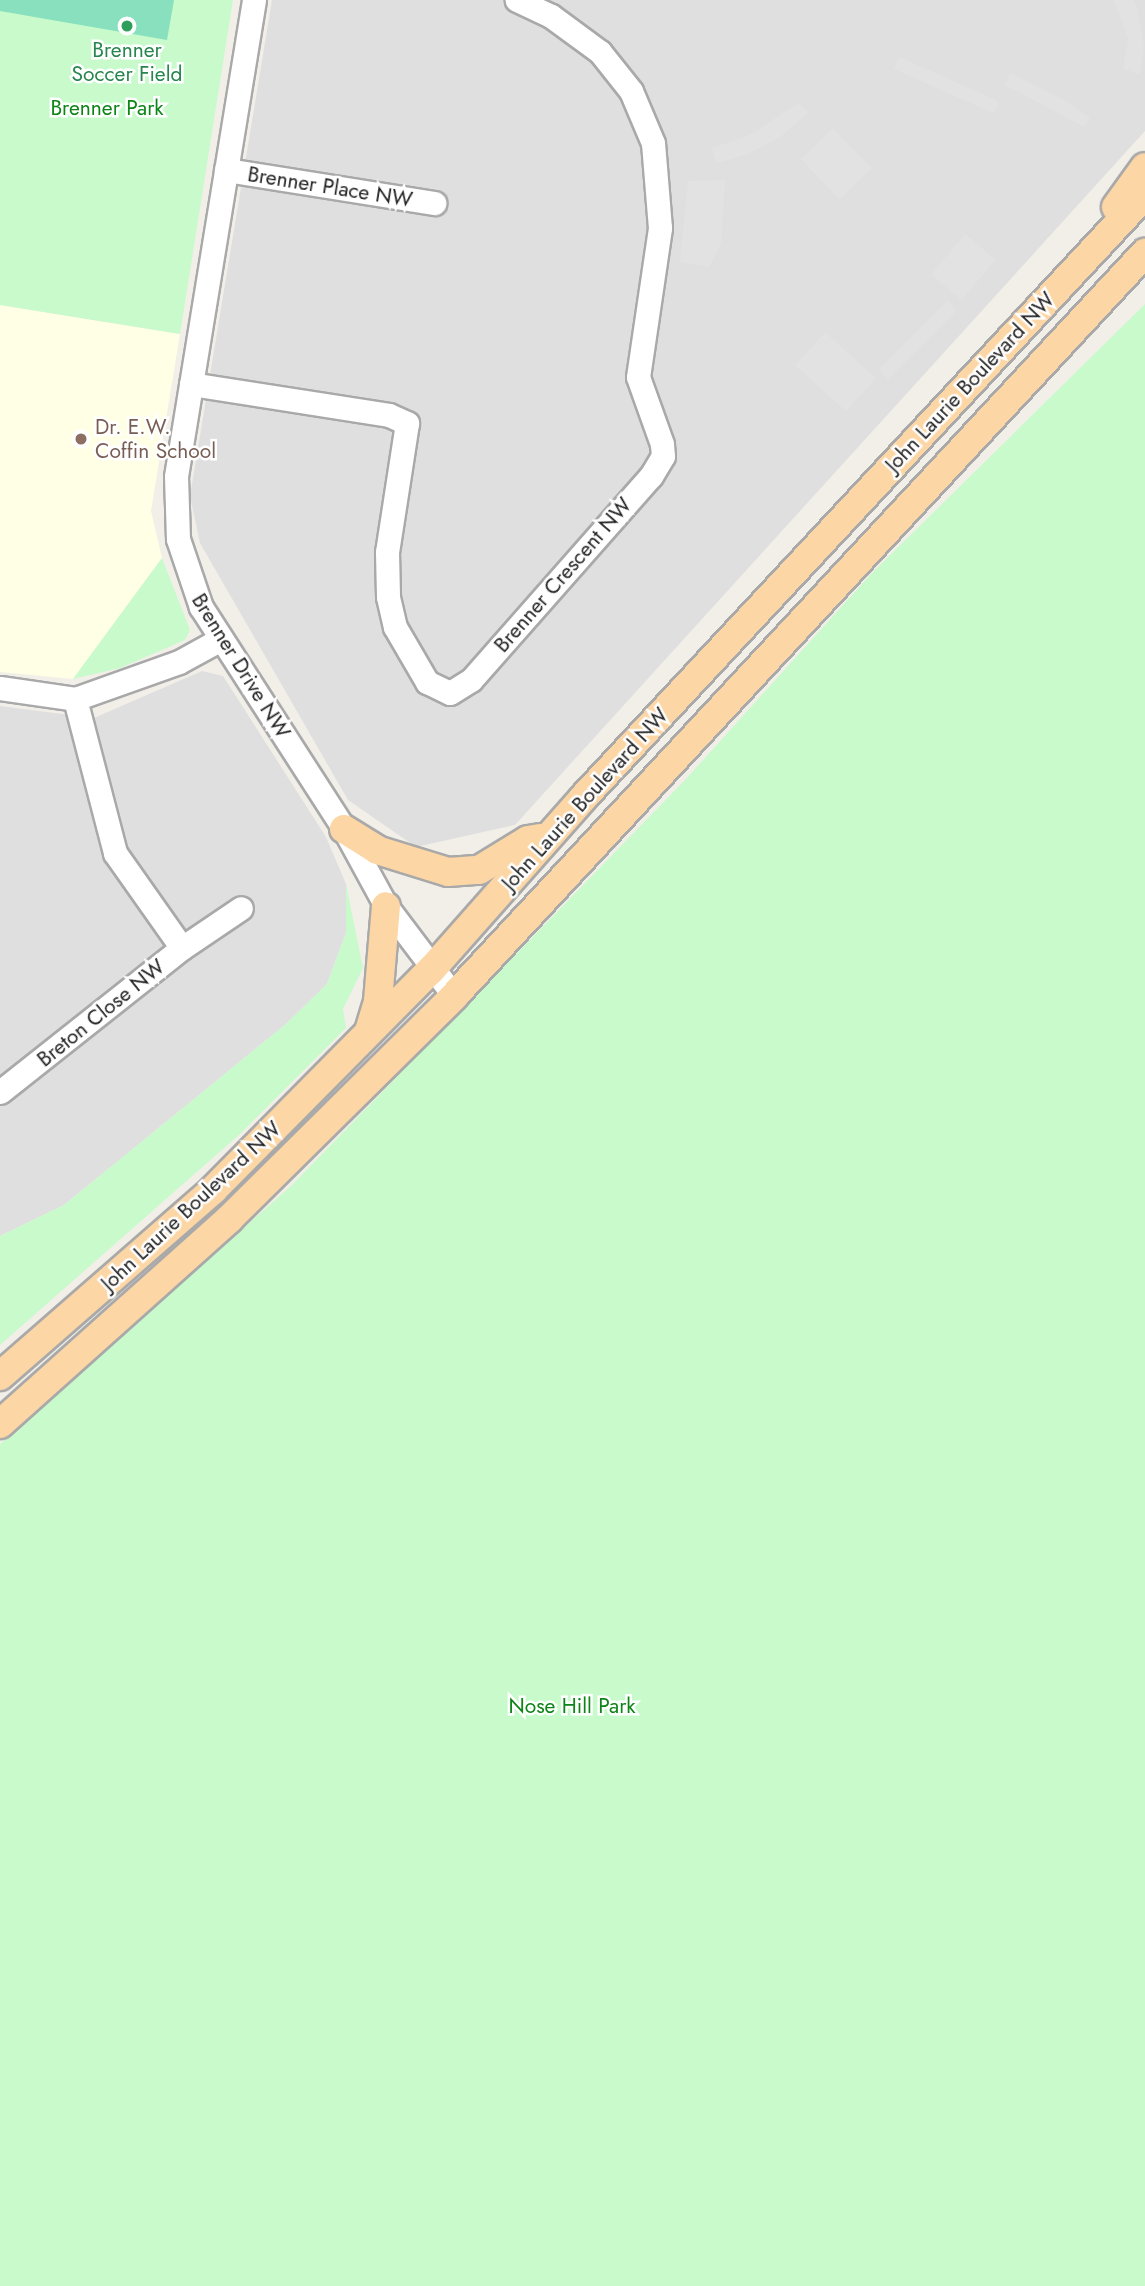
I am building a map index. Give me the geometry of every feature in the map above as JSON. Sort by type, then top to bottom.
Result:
[{"type":"main road","points":[[1079,265],[1145,167]]},
{"type":"main road","name":"John Laurie Boulevard NW","points":[[0,1377],[214,1190],[431,970],[1145,194]]},
{"type":"main road","name":"John Laurie Boulevard NW","points":[[0,1424],[229,1219],[454,996],[1041,368],[1145,253]]},
{"type":"main road","points":[[1041,368],[1145,274]]},
{"type":"main road","points":[[344,828],[377,850],[449,872],[479,870],[528,840],[553,835]]},
{"type":"main road","points":[[368,1034],[377,1001],[386,906]]},
{"type":"street","name":"Brenner Drive NW","points":[[254,0],[176,476],[178,540],[194,592],[221,639],[344,828],[386,906],[431,970],[454,996]]},
{"type":"street","name":"Brenner Crescent NW","points":[[191,384],[389,415],[407,423],[387,552],[388,597],[395,627],[427,682],[450,693],[471,680],[651,476],[663,456],[662,444],[638,377],[660,228],[653,144],[631,91],[600,52],[551,16],[517,0]]},
{"type":"street","name":"Brenner Place NW","points":[[226,170],[434,203]]},
{"type":"street","points":[[0,688],[75,699],[179,662],[221,639]]},
{"type":"street","name":"Breton Close NW","points":[[0,1092],[182,948],[115,853],[75,699]]},
{"type":"street","points":[[182,948],[241,908]]},
{"type":"shaded area","points":[[272,0],[1145,0],[1145,131],[515,825],[416,847],[348,800],[200,543],[190,496]]},
{"type":"shaded area","points":[[1114,0],[1133,0],[1137,7],[1144,46],[1140,74],[1123,69],[1128,39]]},
{"type":"shaded area","points":[[899,57],[999,102],[994,114],[894,69]]},
{"type":"shaded area","points":[[1010,73],[1066,101],[1090,118],[1084,127],[1005,85]]},
{"type":"shaded area","points":[[798,103],[809,112],[780,137],[746,155],[716,163],[712,148],[750,135]]},
{"type":"shaded area","points":[[833,128],[872,168],[840,200],[801,159]]},
{"type":"shaded area","points":[[725,180],[721,244],[709,267],[680,262],[688,181]]},
{"type":"shaded area","points":[[965,234],[996,260],[962,300],[931,275]]},
{"type":"shaded area","points":[[947,301],[957,311],[888,379],[878,370]]},
{"type":"shaded area","name":"Dr. E.W. Coffin School","points":[[0,305],[180,334],[151,511],[162,558],[73,679],[0,672]]},
{"type":"shaded area","points":[[825,332],[876,378],[846,412],[795,365]]},
{"type":"shaded area","points":[[202,671],[223,676],[326,837],[346,884],[346,933],[327,984],[286,1024],[64,1205],[0,1236],[0,706],[94,718]]},
{"type":"green space","name":"Brenner Park","points":[[0,0],[233,0],[180,334],[0,305]]},
{"type":"green space","name":"Brenner Soccer Field","points":[[0,0],[174,0],[167,40],[0,11]]},
{"type":"green space","name":"Nose Hill Park","points":[[1145,304],[1145,2286],[0,2286],[0,1444],[291,1186],[685,780],[872,573]]},
{"type":"green space","points":[[162,558],[190,630],[185,640],[120,668],[73,679]]},
{"type":"green space","points":[[346,884],[363,968],[343,1009],[346,1028],[240,1134],[0,1345],[0,1236],[64,1205],[286,1024],[327,984],[346,933]]},
{"type":"place","name":"Brenner Soccer Field","points":[[127,26]]},
{"type":"place","name":"Dr. E.W. Coffin School","points":[[81,439]]}]
